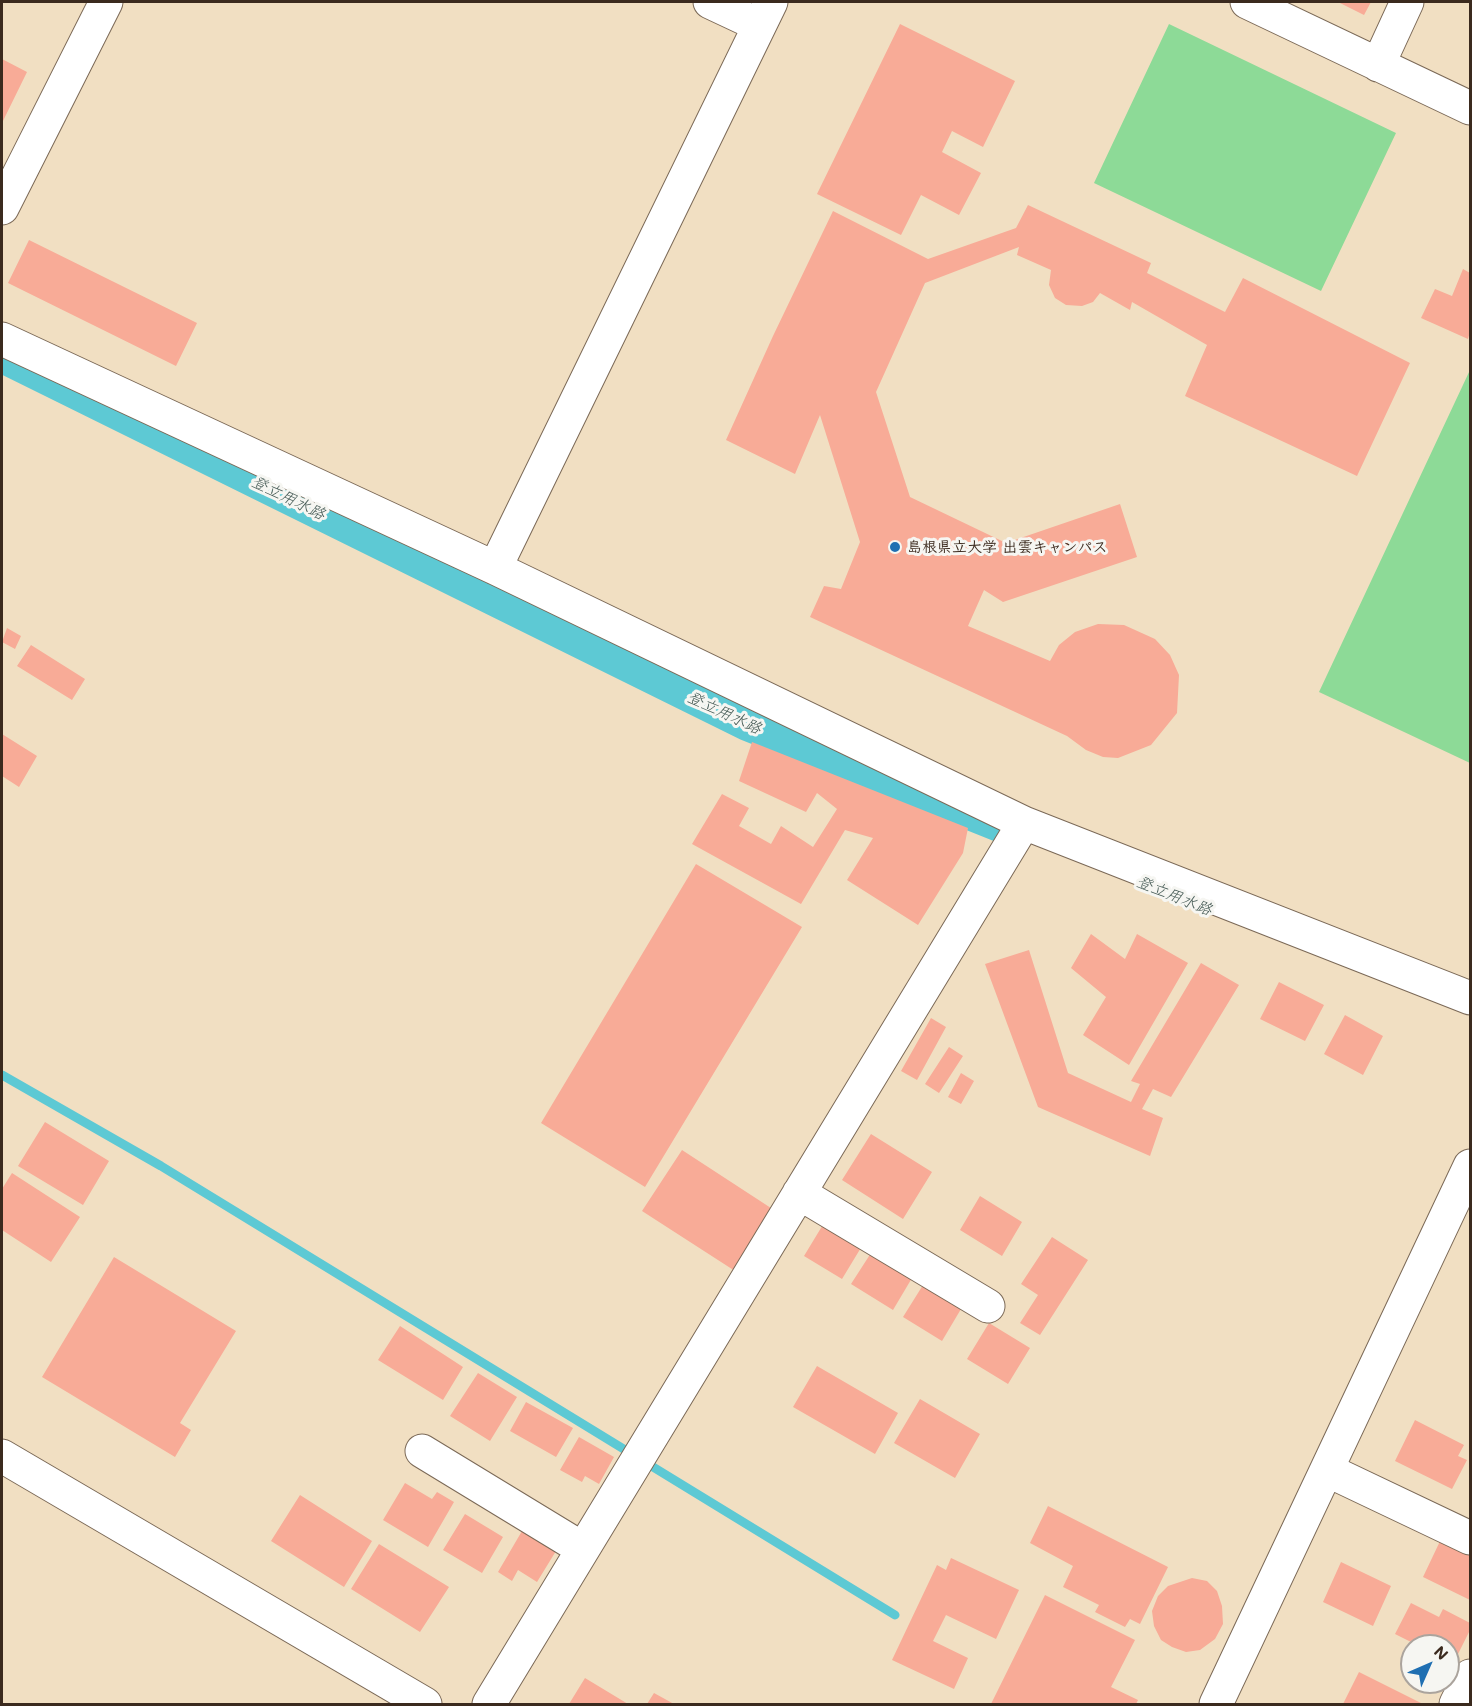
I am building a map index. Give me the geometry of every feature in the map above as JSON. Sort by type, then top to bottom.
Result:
[{"type":"street","points":[[2,208],[105,2]]},
{"type":"street","points":[[495,568],[765,13],[710,2]]},
{"type":"street","points":[[1247,2],[1470,108]]},
{"type":"street","points":[[1378,65],[1407,2]]},
{"type":"street","points":[[2,339],[495,568],[1024,822],[1470,998]]},
{"type":"street","points":[[489,1704],[1024,822]]},
{"type":"street","points":[[1216,1704],[1470,1166]]},
{"type":"street","points":[[799,1193],[988,1306]]},
{"type":"street","points":[[422,1451],[583,1549]]},
{"type":"street","points":[[2,1456],[425,1704]]},
{"type":"street","points":[[1327,1470],[1470,1538]]},
{"type":"street","points":[[1456,1704],[1470,1676]]},
{"type":"green space","points":[[1169,24],[1396,133],[1321,291],[1094,183]]},
{"type":"green space","points":[[1470,370],[1470,763],[1319,692]]},
{"type":"building","points":[[1338,2],[1371,2],[1364,15]]},
{"type":"building","points":[[900,24],[1015,81],[983,147],[952,131],[942,152],[981,173],[959,215],[921,195],[901,235],[817,194]]},
{"type":"building","points":[[2,59],[27,72],[2,123]]},
{"type":"building","points":[[1028,205],[1151,263],[1147,273],[1225,312],[1243,278],[1410,363],[1357,476],[1185,396],[1207,345],[1132,302],[1130,310],[1100,293],[1093,302],[1082,306],[1066,305],[1055,298],[1049,285],[1051,270],[1017,255],[1019,247],[925,283],[876,392],[910,497],[1006,543],[1120,504],[1137,557],[1003,602],[984,590],[968,626],[1050,661],[1059,645],[1075,632],[1098,624],[1124,625],[1155,639],[1170,655],[1179,675],[1177,713],[1151,745],[1118,758],[1103,757],[1086,750],[1067,736],[810,617],[824,586],[841,589],[860,542],[820,415],[795,474],[726,440],[833,211],[928,259],[1016,228]]},
{"type":"building","points":[[29,240],[197,323],[176,366],[8,283]]},
{"type":"building","points":[[1463,269],[1470,273],[1468,339],[1421,318],[1435,289],[1452,296]]},
{"type":"building","points":[[7,628],[21,636],[15,649],[2,642]]},
{"type":"building","points":[[31,645],[85,679],[72,700],[17,666]]},
{"type":"building","points":[[2,734],[37,756],[19,787],[2,776]]},
{"type":"building","points":[[752,742],[968,828],[963,853],[918,925],[847,880],[873,838],[845,830],[801,904],[692,844],[722,794],[749,808],[739,826],[771,844],[781,826],[813,847],[837,809],[817,793],[806,812],[739,781]]},
{"type":"building","points":[[696,864],[802,927],[645,1187],[541,1123]]},
{"type":"building","points":[[1091,934],[1125,959],[1137,934],[1188,963],[1129,1065],[1083,1035],[1106,997],[1071,968]]},
{"type":"building","points":[[1029,950],[1068,1073],[1131,1102],[1140,1084],[1131,1081],[1201,963],[1239,985],[1171,1097],[1153,1089],[1142,1109],[1163,1118],[1150,1156],[1038,1107],[985,964]]},
{"type":"building","points":[[1279,982],[1324,1005],[1305,1041],[1260,1019]]},
{"type":"building","points":[[1345,1015],[1383,1036],[1363,1075],[1324,1054]]},
{"type":"building","points":[[931,1018],[946,1027],[917,1080],[901,1071]]},
{"type":"building","points":[[949,1047],[963,1056],[939,1093],[925,1084]]},
{"type":"building","points":[[961,1073],[974,1081],[961,1104],[948,1097]]},
{"type":"building","points":[[45,1122],[109,1161],[83,1205],[18,1166]]},
{"type":"building","points":[[871,1134],[932,1172],[903,1219],[842,1180]]},
{"type":"building","points":[[682,1150],[774,1210],[735,1271],[642,1211]]},
{"type":"building","points":[[12,1173],[80,1217],[51,1262],[2,1230],[2,1189]]},
{"type":"building","points":[[980,1196],[1022,1222],[1002,1256],[960,1230]]},
{"type":"building","points":[[824,1223],[862,1246],[842,1279],[804,1256]]},
{"type":"building","points":[[1052,1237],[1088,1260],[1040,1335],[1020,1323],[1038,1295],[1021,1284]]},
{"type":"building","points":[[871,1253],[912,1278],[893,1310],[851,1284]]},
{"type":"building","points":[[114,1257],[236,1331],[180,1423],[191,1430],[175,1457],[42,1377]]},
{"type":"building","points":[[923,1285],[961,1309],[942,1341],[903,1317]]},
{"type":"building","points":[[989,1323],[1030,1348],[1008,1384],[967,1359]]},
{"type":"building","points":[[400,1326],[463,1367],[443,1400],[378,1360]]},
{"type":"building","points":[[817,1366],[898,1413],[875,1454],[793,1407]]},
{"type":"building","points":[[478,1373],[517,1397],[490,1441],[450,1416]]},
{"type":"building","points":[[920,1399],[980,1434],[955,1478],[894,1443]]},
{"type":"building","points":[[526,1402],[573,1428],[556,1457],[510,1431]]},
{"type":"building","points":[[1415,1420],[1464,1445],[1458,1456],[1467,1460],[1452,1489],[1395,1461]]},
{"type":"building","points":[[579,1437],[614,1457],[599,1484],[585,1476],[582,1482],[560,1470]]},
{"type":"building","points":[[405,1483],[432,1499],[437,1492],[454,1502],[428,1547],[383,1520]]},
{"type":"building","points":[[300,1495],[372,1541],[344,1587],[271,1541]]},
{"type":"building","points":[[1048,1506],[1168,1567],[1140,1624],[1130,1619],[1125,1627],[1095,1612],[1099,1605],[1063,1587],[1073,1566],[1030,1543]]},
{"type":"building","points":[[465,1514],[503,1537],[482,1573],[443,1550]]},
{"type":"building","points":[[522,1531],[556,1551],[537,1582],[518,1570],[512,1581],[498,1572]]},
{"type":"building","points":[[1442,1537],[1470,1550],[1470,1600],[1423,1577]]},
{"type":"building","points":[[379,1544],[449,1587],[420,1632],[351,1589]]},
{"type":"building","points":[[951,1558],[1019,1590],[996,1639],[946,1615],[933,1641],[968,1658],[954,1689],[892,1660],[937,1565],[946,1570]]},
{"type":"building","points":[[1341,1562],[1391,1586],[1373,1626],[1323,1602]]},
{"type":"building","points":[[1192,1578],[1207,1581],[1217,1591],[1222,1606],[1223,1624],[1215,1639],[1200,1650],[1186,1652],[1161,1640],[1154,1626],[1152,1611],[1158,1596],[1168,1586]]},
{"type":"building","points":[[1045,1595],[1135,1640],[1111,1687],[1138,1700],[1136,1704],[991,1704]]},
{"type":"building","points":[[1411,1603],[1439,1617],[1443,1609],[1470,1623],[1470,1630],[1460,1650],[1460,1634],[1400,1634],[1400,1636],[1395,1634]]},
{"type":"building","points":[[1359,1672],[1423,1704],[1343,1704]]},
{"type":"building","points":[[585,1678],[628,1704],[569,1704]]},
{"type":"building","points":[[654,1693],[674,1704],[647,1704]]},
{"type":"waterway","name":"登立用水路","points":[[2,357],[747,725],[999,826]]},
{"type":"waterway","points":[[2,1075],[161,1166],[895,1615]]},
{"type":"place","name":"島根県立大学 出雲キャンパス","points":[[895,547]]}]
